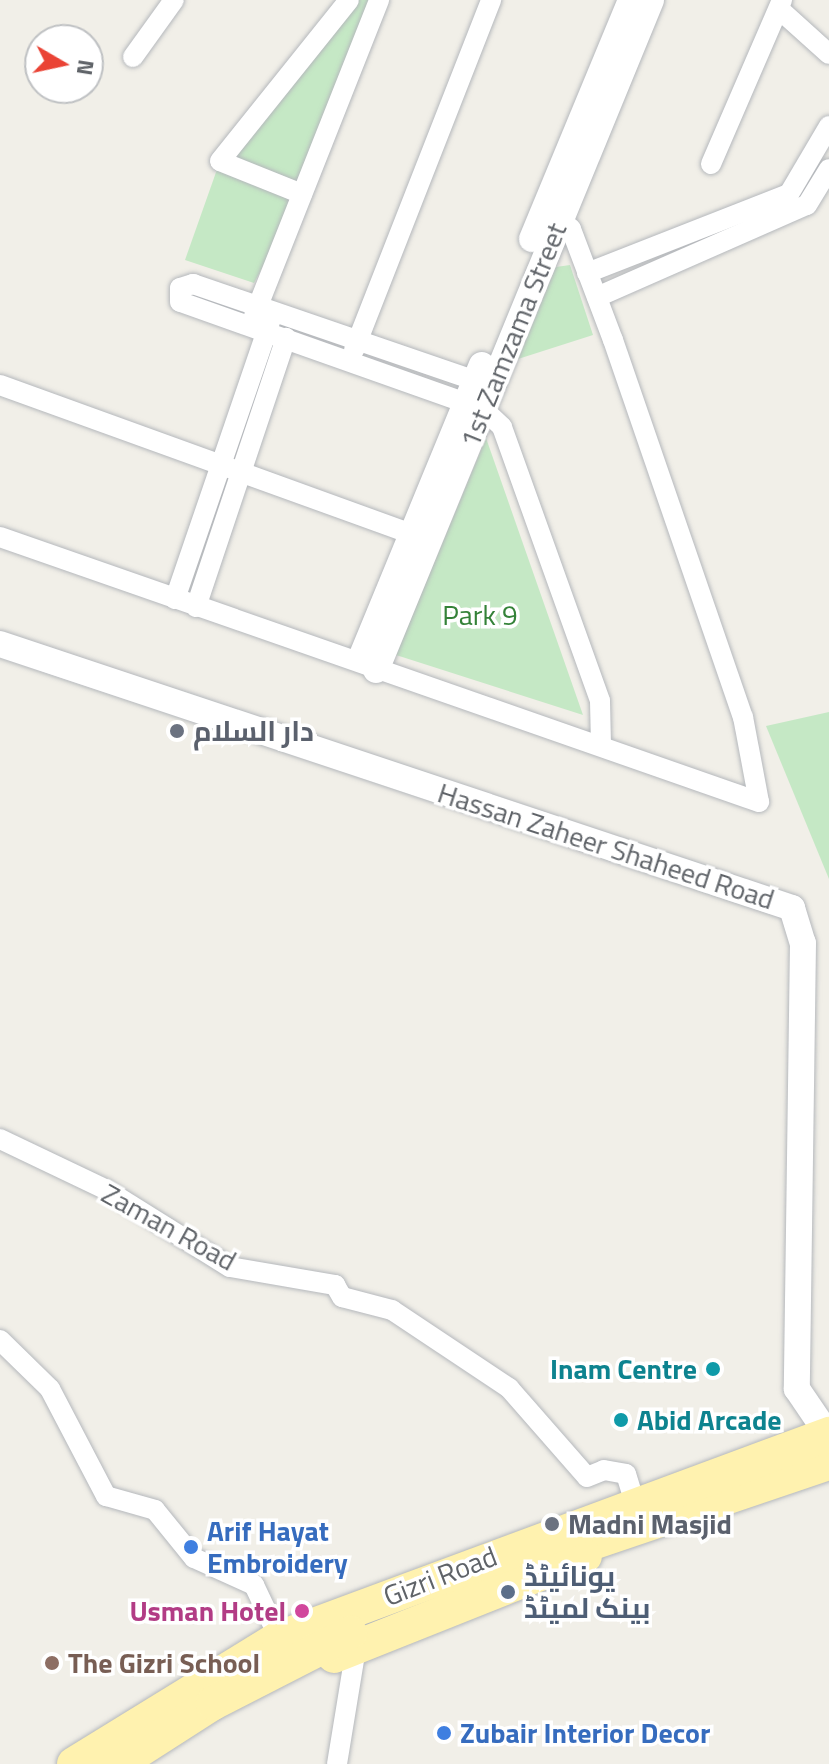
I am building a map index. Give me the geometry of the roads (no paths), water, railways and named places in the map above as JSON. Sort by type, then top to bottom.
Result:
[{"type":"main road","name":"Gizri Road","points":[[74,1764],[279,1638],[635,1503],[829,1435]]},
{"type":"main road","points":[[90,1764],[309,1636],[509,1557],[829,1447]]},
{"type":"main road","points":[[118,1764],[213,1703],[341,1636],[447,1592],[829,1463]]},
{"type":"main road","name":"Gizri Road","points":[[144,1764],[357,1642],[603,1549],[829,1476]]},
{"type":"street","points":[[133,57],[174,0]]},
{"type":"street","points":[[302,194],[220,161],[349,0]]},
{"type":"street","points":[[196,607],[230,465],[268,332],[266,308],[302,194],[379,0]]},
{"type":"street","points":[[350,360],[491,0]]},
{"type":"street","name":"1st Zamzama Street","points":[[367,668],[475,398],[645,0]]},
{"type":"street","points":[[711,164],[780,4],[829,54]]},
{"type":"street","points":[[587,273],[789,194],[829,126]]},
{"type":"street","points":[[597,297],[807,205],[829,169]]},
{"type":"street","points":[[0,537],[367,668],[601,744],[759,802],[743,717],[597,297],[553,213]]},
{"type":"street","points":[[475,398],[350,360],[180,302],[180,288],[193,284],[358,339],[475,398],[502,427],[600,701],[601,744]]},
{"type":"street","points":[[0,385],[230,465],[420,537]]},
{"type":"street","points":[[175,599],[230,465]]},
{"type":"street","name":"Hassan Zaheer Shaheed Road","points":[[0,644],[792,908],[803,955],[797,1389],[829,1435]]},
{"type":"street","name":"Zaman Road","points":[[0,1139],[105,1189],[230,1267],[335,1285],[342,1297],[392,1310],[509,1388],[587,1477],[604,1470],[626,1474],[635,1503]]},
{"type":"street","points":[[0,1340],[50,1389],[106,1496],[155,1510],[194,1558],[254,1585],[279,1638]]},
{"type":"street","points":[[337,1764],[357,1642]]},
{"type":"place","name":"دار السلام","points":[[177,731]]},
{"type":"place","name":"Inam Centre","points":[[713,1369]]},
{"type":"place","name":"Abid Arcade","points":[[621,1420]]},
{"type":"place","name":"Madni Masjid","points":[[552,1524]]},
{"type":"place","name":"Arif Hayat Embroidery","points":[[191,1547]]},
{"type":"place","name":"یونائیٹڈ بینک لمیٹڈ","points":[[508,1592]]},
{"type":"place","name":"Usman Hotel","points":[[302,1611]]},
{"type":"place","name":"The Gizri School","points":[[52,1663]]},
{"type":"place","name":"Zubair Interior Decor","points":[[444,1733]]},
{"type":"park label","name":"Park 9","points":[[480,615]]}]
